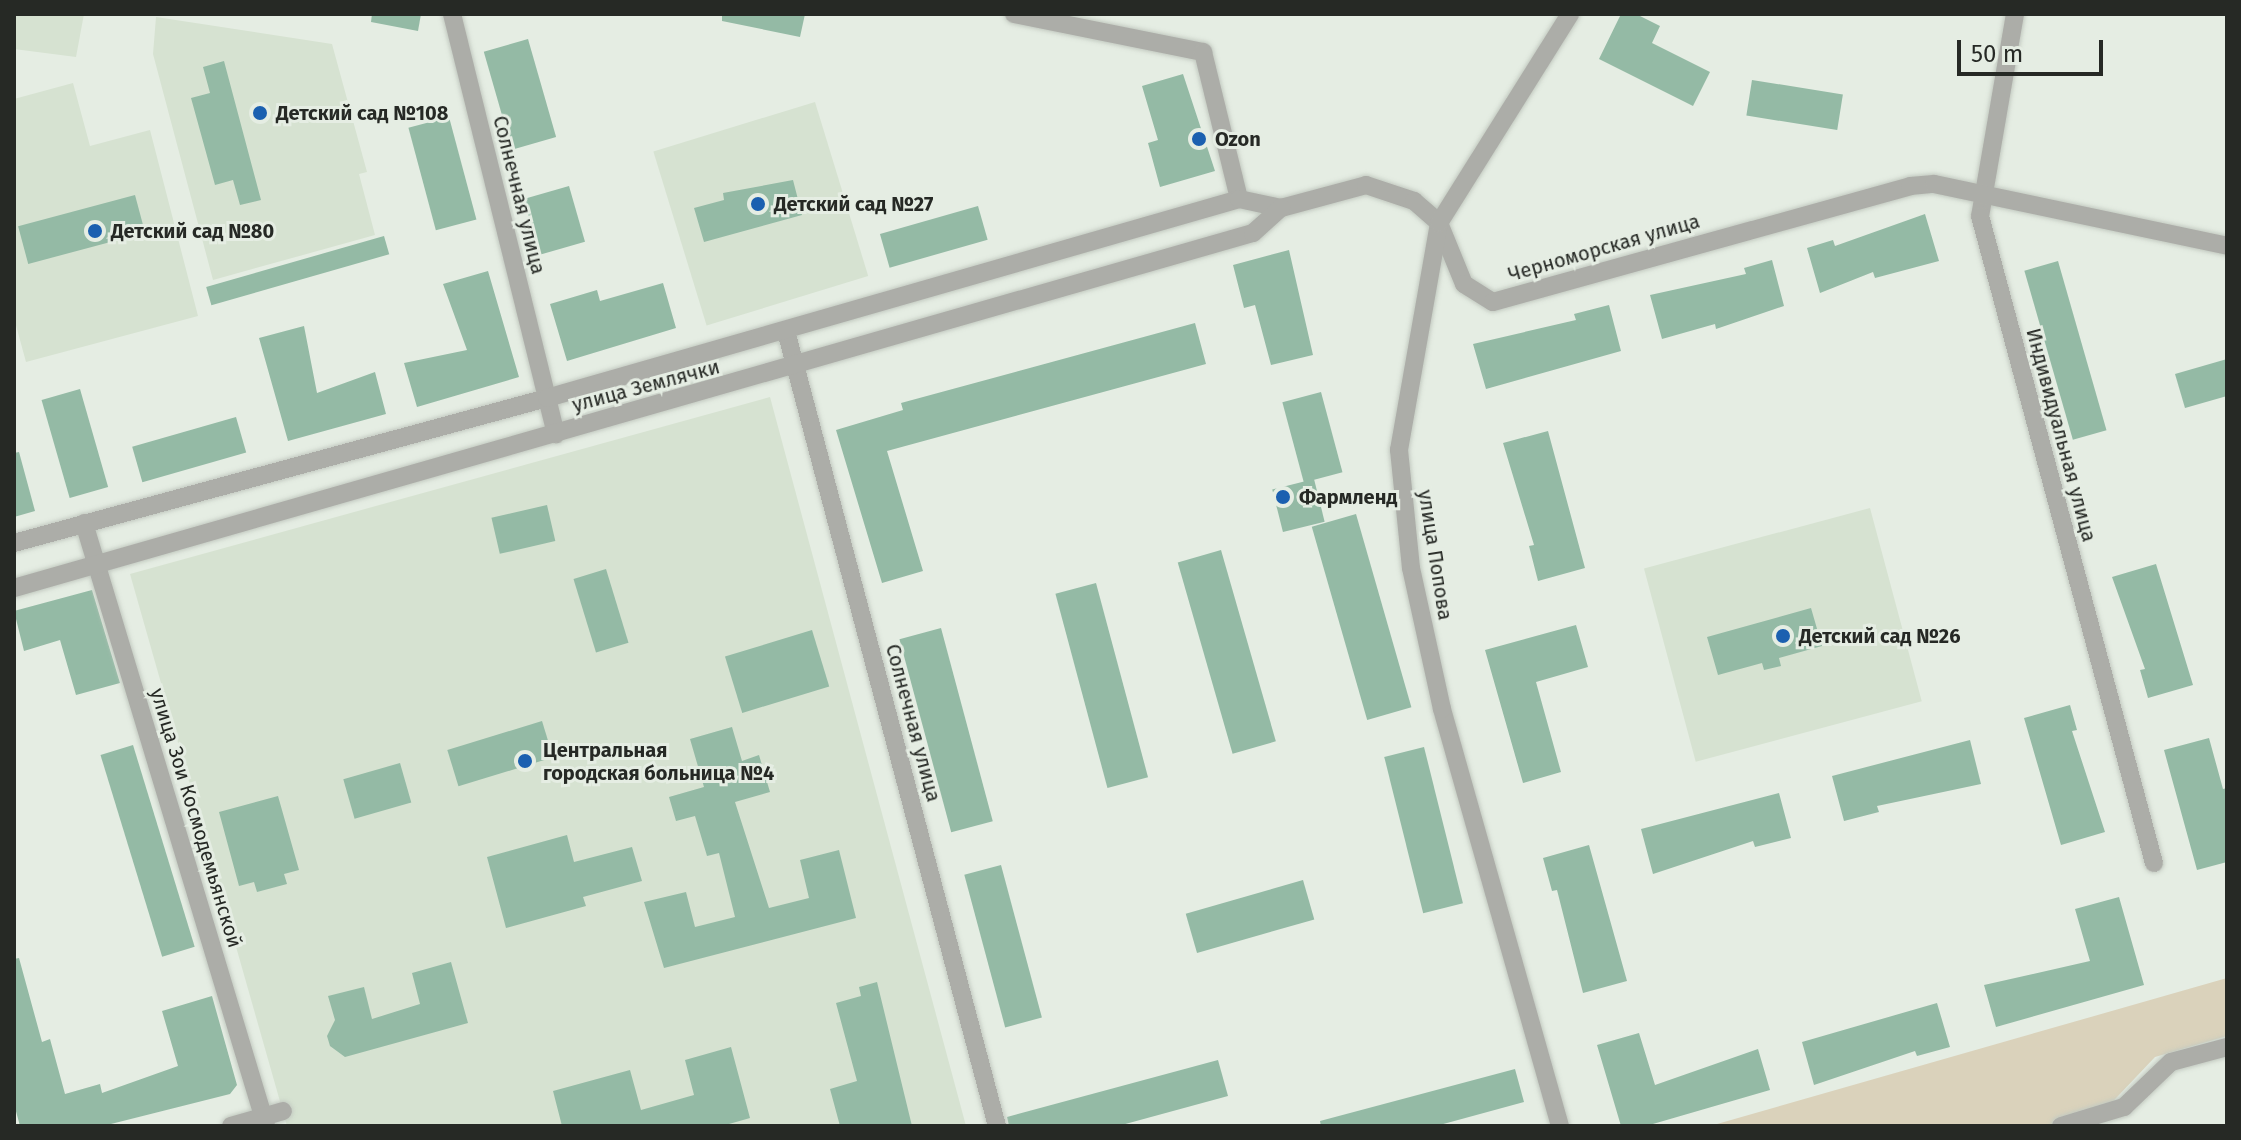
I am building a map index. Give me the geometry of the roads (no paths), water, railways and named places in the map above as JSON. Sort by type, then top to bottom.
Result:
[{"type":"street","name":"Солнечная улица","points":[[452,14],[556,434]]},
{"type":"street","points":[[1014,14],[1203,52],[1239,199],[1281,208],[1366,185],[1414,201],[1439,223]]},
{"type":"street","name":"улица Попова","points":[[1560,1126],[1442,709],[1411,568],[1399,450],[1439,223],[1570,14]]},
{"type":"street","name":"Индивидуальная улица","points":[[2015,14],[1981,197],[1993,271],[2154,863]]},
{"type":"street","name":"Черноморская улица","points":[[1439,223],[1464,284],[1493,302],[1910,186],[1934,184],[1981,197],[2227,246]]},
{"type":"street","name":"улица Землячки","points":[[14,543],[786,331],[1239,199]]},
{"type":"street","name":"улица Землячки","points":[[14,588],[797,368],[1253,233],[1281,208]]},
{"type":"street","name":"Солнечная улица","points":[[786,331],[997,1126]]},
{"type":"street","name":"улица Зои Космодемьянской","points":[[84,523],[264,1121]]},
{"type":"street","points":[[2061,1126],[2124,1107],[2171,1062],[2227,1047]]},
{"type":"street","points":[[231,1126],[264,1121],[283,1111]]},
{"type":"place","name":"Детский сад №108","points":[[260,113]]},
{"type":"place","name":"Ozon","points":[[1199,139]]},
{"type":"place","name":"Детский сад №27","points":[[758,204]]},
{"type":"place","name":"Детский сад №80","points":[[95,231]]},
{"type":"place","name":"Фармленд","points":[[1283,497]]},
{"type":"place","name":"Детский сад №26","points":[[1783,636]]},
{"type":"place","name":"Центральная городская больница №4","points":[[525,761]]}]
